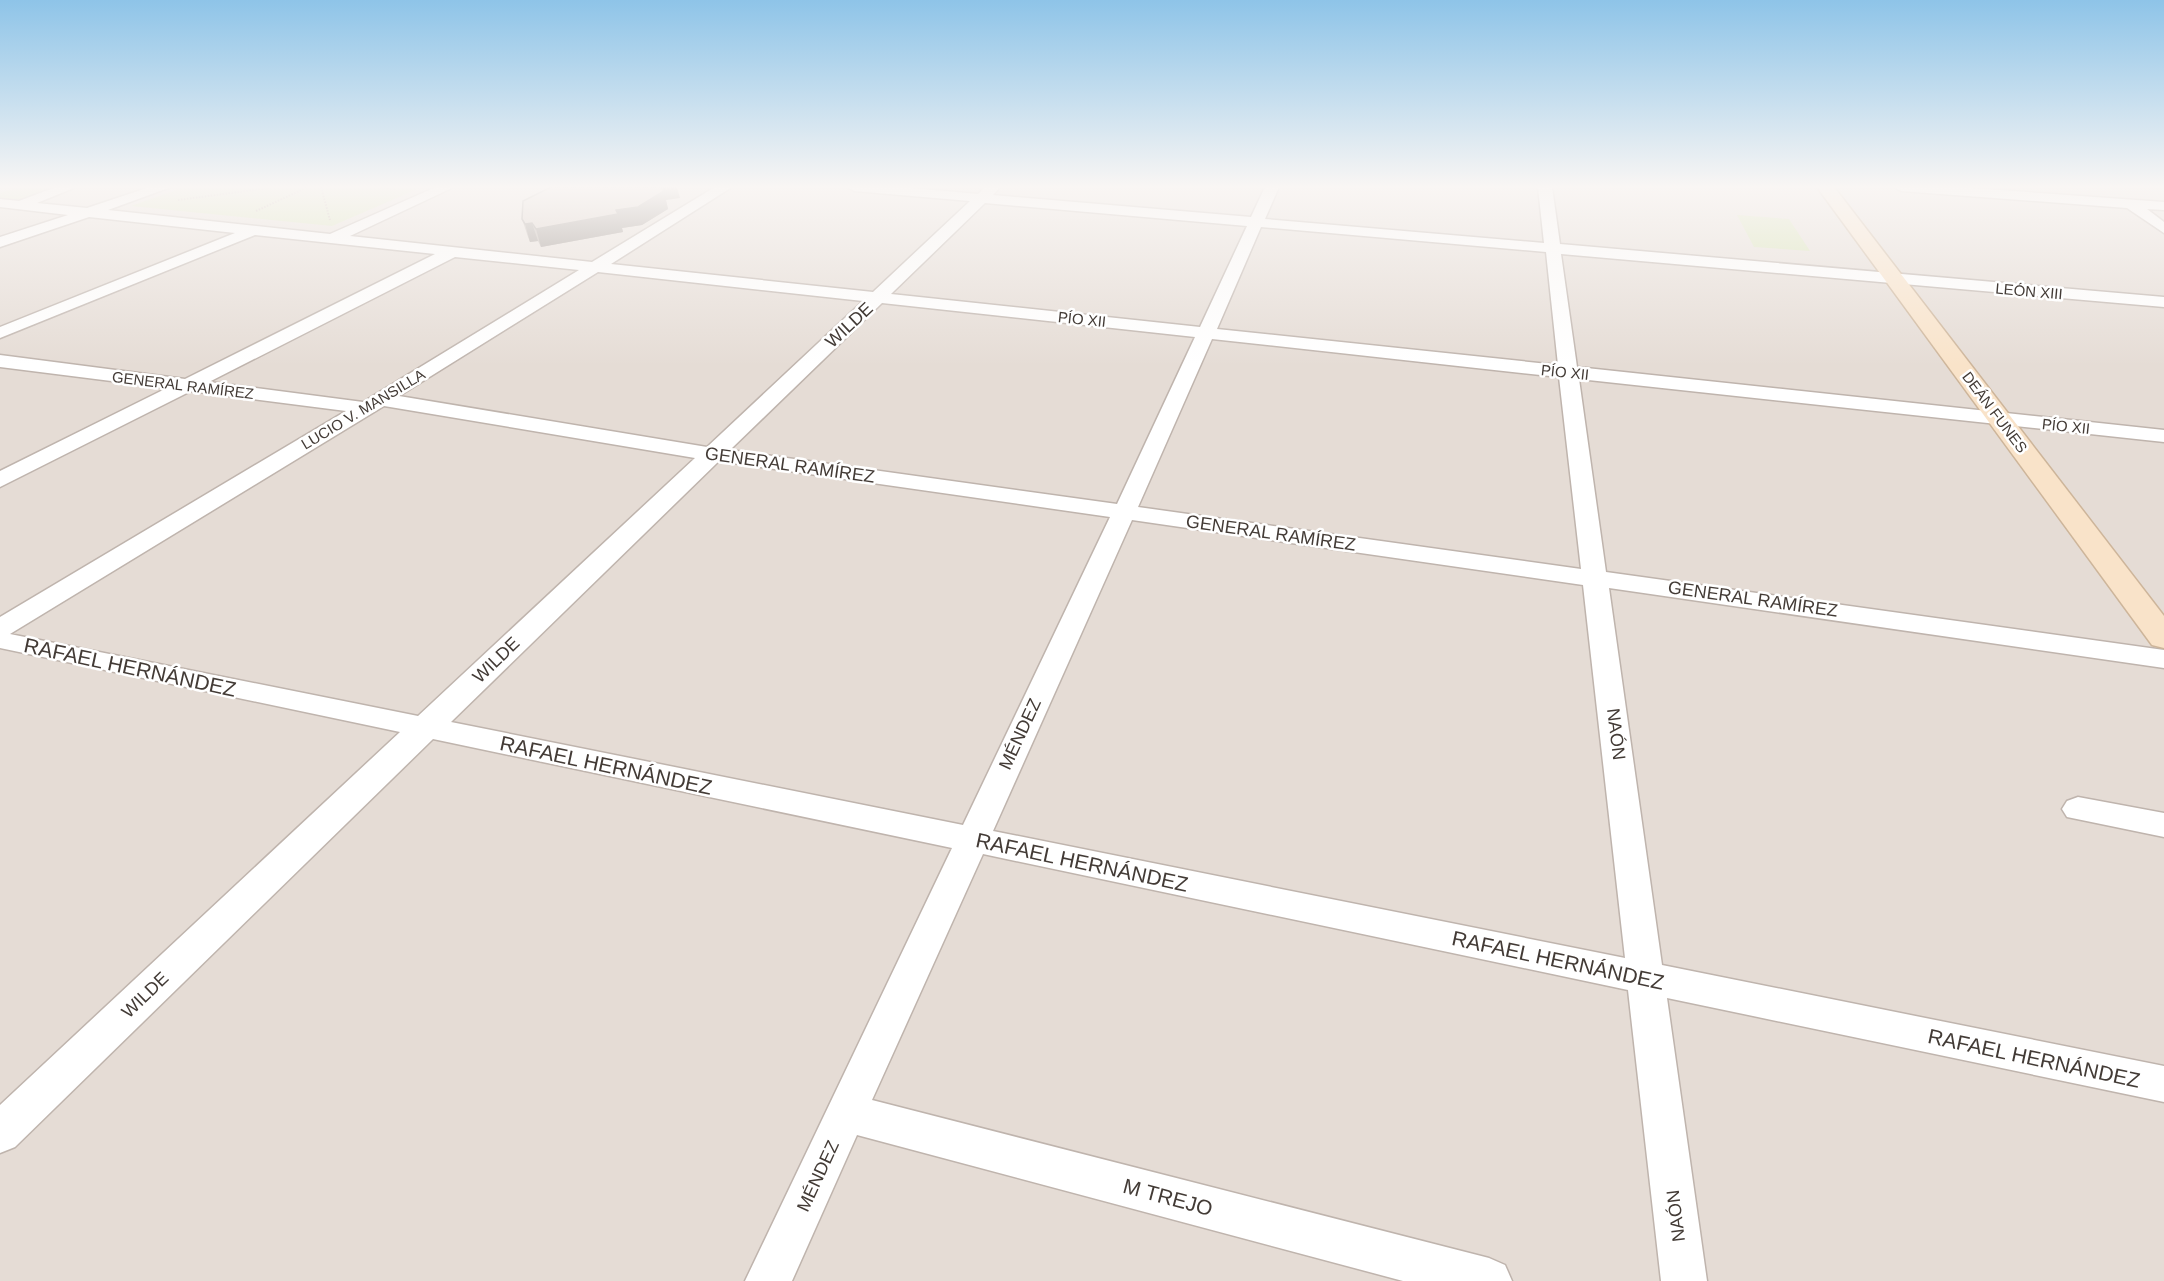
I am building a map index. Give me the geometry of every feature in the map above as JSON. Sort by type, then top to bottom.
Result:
[{"type":"street","points":[[0,333],[197,247]]},
{"type":"street","name":"PÍO XII","points":[[421,247],[452,252],[2164,436]]},
{"type":"street","name":"LUCIO V. MANSILLA","points":[[0,628],[373,404],[628,247]]},
{"type":"street","name":"WILDE","points":[[0,1133],[931,247]]},
{"type":"street","name":"MÉNDEZ","points":[[768,1281],[1124,513],[1244,247]]},
{"type":"street","name":"LEÓN XIII","points":[[1528,247],[2164,302]]},
{"type":"street","name":"DEÁN FUNES","points":[[1870,247],[2164,638]]},
{"type":"street","name":"NAÓN","points":[[1553,249],[1684,1281]]},
{"type":"street","points":[[0,480],[452,252]]},
{"type":"street","name":"GENERAL RAMÍREZ","points":[[0,361],[185,386],[373,404],[1124,513],[1596,577],[2164,659]]},
{"type":"street","name":"RAFAEL HERNÁNDEZ","points":[[0,640],[2164,1084]]},
{"type":"street","points":[[2078,809],[2164,825]]},
{"type":"street","name":"M TREJO","points":[[847,1113],[1489,1281]]},
{"type":"shaded area","points":[[0,247],[2164,247],[2164,1281],[0,1281]]},
{"type":"green space","points":[[1754,247],[1807,247],[1810,251]]}]
